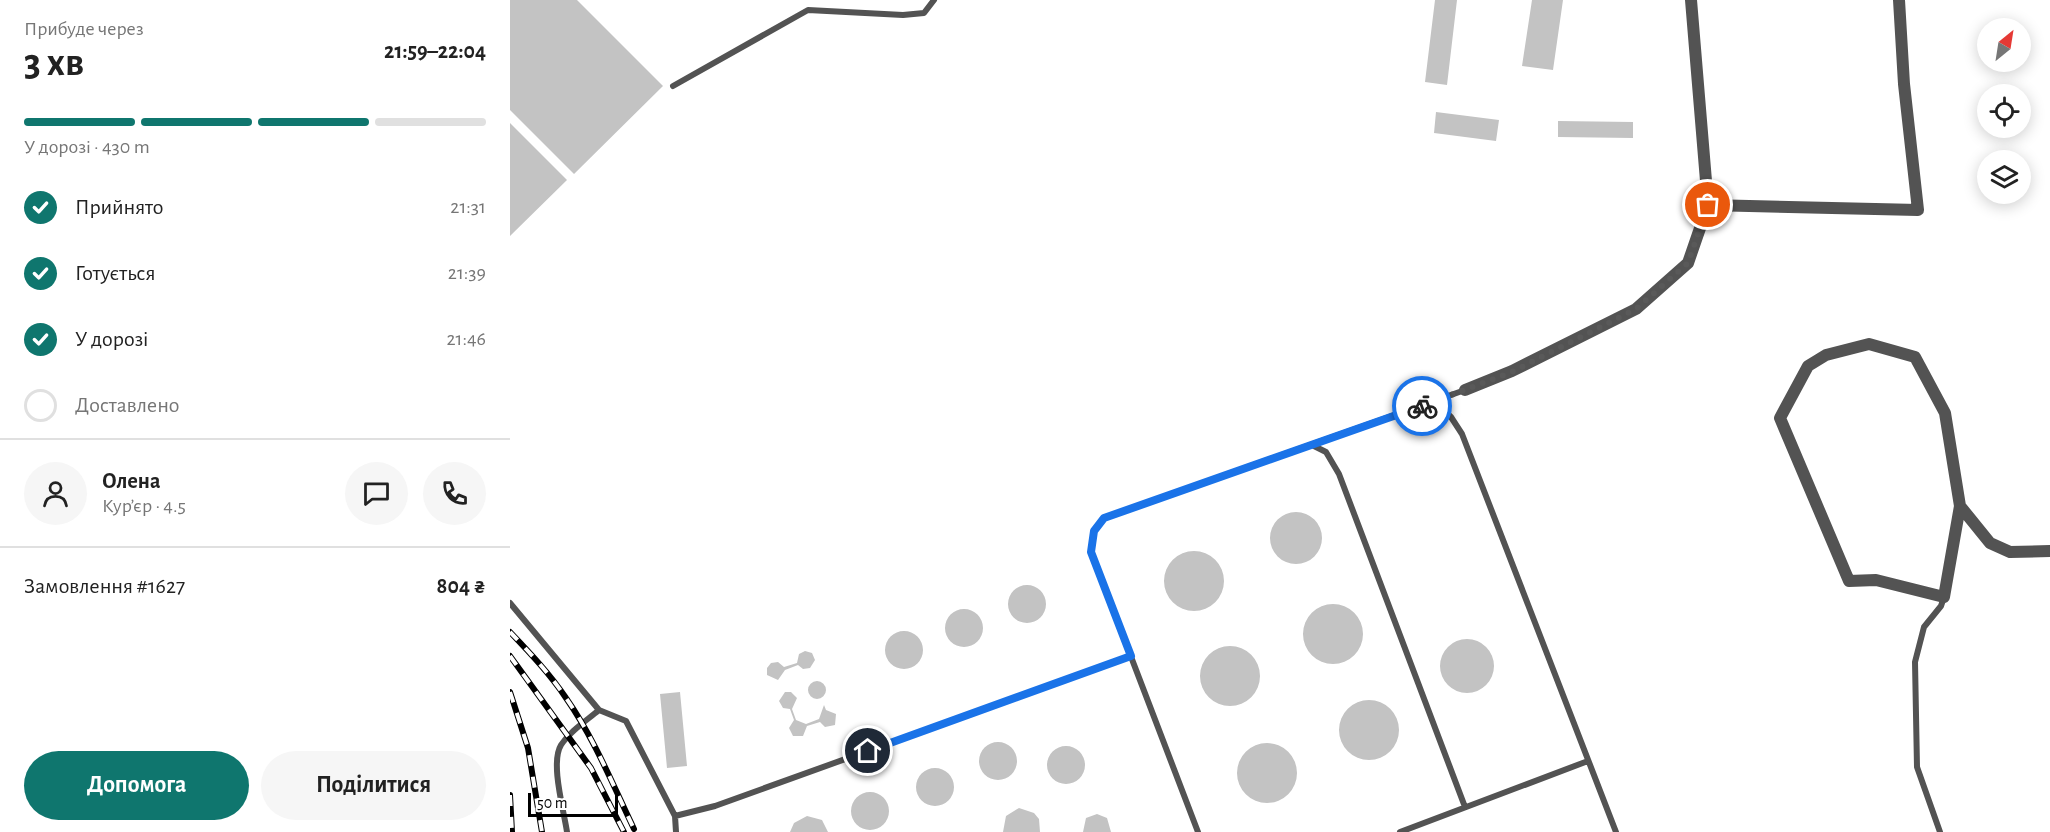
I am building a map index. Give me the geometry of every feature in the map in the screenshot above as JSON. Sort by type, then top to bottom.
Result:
[{"type":"street","points":[[1465,390],[1512,372],[1636,309],[1688,263],[1708,205],[1691,0]]},
{"type":"street","points":[[1708,205],[1918,210],[1904,84],[1899,0]]},
{"type":"street","points":[[1869,344],[1915,357],[1945,414],[1960,506],[1944,597],[1876,580],[1849,581],[1780,418],[1808,366],[1826,355],[1869,344]]},
{"type":"street","points":[[1960,506],[1990,543],[2010,552],[2050,551]]},
{"type":"lane","points":[[673,86],[808,10],[903,15],[924,13],[934,0]]},
{"type":"lane","points":[[1198,832],[1091,552],[1094,531],[1104,518],[1465,390]]},
{"type":"lane","points":[[1434,401],[1451,417],[1462,434],[1616,832]]},
{"type":"lane","points":[[1312,445],[1326,452],[1339,474],[1465,807]]},
{"type":"lane","points":[[1940,832],[1917,767],[1915,662],[1924,627],[1941,606],[1944,597]]},
{"type":"lane","points":[[510,603],[599,710],[626,721],[675,816],[676,832]]},
{"type":"lane","points":[[675,816],[715,806],[1131,656]]},
{"type":"lane","points":[[567,832],[556,768],[557,754],[568,736],[599,710]]},
{"type":"lane","points":[[1400,832],[1588,761]]},
{"type":"building","points":[[510,0],[577,0],[663,86],[574,174],[510,110]]},
{"type":"building","points":[[1435,0],[1457,0],[1447,85],[1425,82]]},
{"type":"building","points":[[1532,0],[1563,0],[1553,70],[1522,66]]},
{"type":"building","points":[[1436,112],[1499,120],[1496,141],[1434,133]]},
{"type":"building","points":[[1558,121],[1633,122],[1633,138],[1558,137]]},
{"type":"building","points":[[510,123],[567,180],[510,236]]},
{"type":"building","points":[[1291,512],[1301,512],[1315,519],[1322,538],[1315,557],[1301,564],[1291,564],[1281,560],[1274,553],[1270,543],[1270,533],[1274,523],[1281,516]]},
{"type":"building","points":[[1194,551],[1211,556],[1219,564],[1224,581],[1219,598],[1211,606],[1194,611],[1177,606],[1169,598],[1164,581],[1169,564],[1177,556]]},
{"type":"building","points":[[1027,585],[1041,590],[1046,604],[1041,618],[1027,623],[1013,618],[1008,604],[1013,590]]},
{"type":"building","points":[[1333,604],[1350,609],[1358,617],[1363,634],[1358,651],[1350,659],[1333,664],[1316,659],[1308,651],[1303,634],[1308,617],[1316,609]]},
{"type":"building","points":[[964,609],[978,614],[983,628],[978,642],[964,647],[950,642],[945,628],[950,614]]},
{"type":"building","points":[[904,631],[918,636],[923,650],[918,664],[904,669],[890,664],[885,650],[890,636]]},
{"type":"building","points":[[1467,639],[1477,641],[1486,647],[1492,656],[1494,666],[1492,676],[1486,685],[1477,691],[1467,693],[1457,691],[1448,685],[1442,676],[1440,666],[1442,656],[1448,647],[1457,641]]},
{"type":"building","points":[[1230,646],[1247,651],[1255,659],[1260,676],[1255,693],[1247,701],[1230,706],[1213,701],[1205,693],[1200,676],[1205,659],[1213,651]]},
{"type":"building","points":[[805,651],[812,653],[815,660],[810,668],[803,669],[798,665],[785,670],[778,680],[767,675],[767,668],[771,663],[778,662],[784,667],[797,663],[799,654]]},
{"type":"building","points":[[817,681],[823,684],[826,690],[823,696],[817,699],[811,696],[808,690],[811,684]]},
{"type":"building","points":[[680,692],[687,766],[667,768],[660,694]]},
{"type":"building","points":[[785,692],[791,692],[797,698],[792,709],[796,720],[806,724],[819,719],[824,705],[826,710],[836,714],[835,725],[825,727],[820,722],[807,726],[803,736],[793,736],[789,728],[794,720],[790,709],[783,708],[779,701]]},
{"type":"building","points":[[1369,700],[1386,705],[1394,713],[1399,730],[1394,747],[1386,755],[1369,760],[1352,755],[1344,747],[1339,730],[1344,713],[1352,705]]},
{"type":"building","points":[[998,742],[1012,747],[1017,761],[1012,775],[998,780],[984,775],[979,761],[984,747]]},
{"type":"building","points":[[1267,743],[1284,748],[1292,756],[1297,773],[1292,790],[1284,798],[1267,803],[1250,798],[1242,790],[1237,773],[1242,756],[1250,748]]},
{"type":"building","points":[[1066,746],[1080,751],[1085,765],[1080,779],[1066,784],[1052,779],[1047,765],[1052,751]]},
{"type":"building","points":[[935,768],[949,773],[954,787],[949,801],[935,806],[921,801],[916,787],[921,773]]},
{"type":"building","points":[[870,792],[884,797],[889,811],[884,825],[870,830],[856,825],[851,811],[856,797]]},
{"type":"building","points":[[1019,808],[1034,813],[1039,819],[1040,832],[1003,832],[1006,816]]},
{"type":"building","points":[[1097,814],[1107,818],[1111,832],[1083,832],[1086,818]]},
{"type":"building","points":[[807,816],[822,820],[828,832],[790,832],[794,823]]},
{"type":"railway","points":[[510,632],[547,672],[576,713],[603,762],[634,829]]},
{"type":"railway","points":[[510,656],[591,768],[624,832]]},
{"type":"railway","points":[[510,692],[528,748],[542,832]]},
{"type":"railway","points":[[510,795],[512,832]]},
{"type":"way so far","points":[[1422,406],[1512,372],[1636,309],[1688,263],[1708,205]]},
{"type":"route","points":[[868,751],[1131,656],[1091,552],[1094,531],[1104,518],[1422,406]]}]
